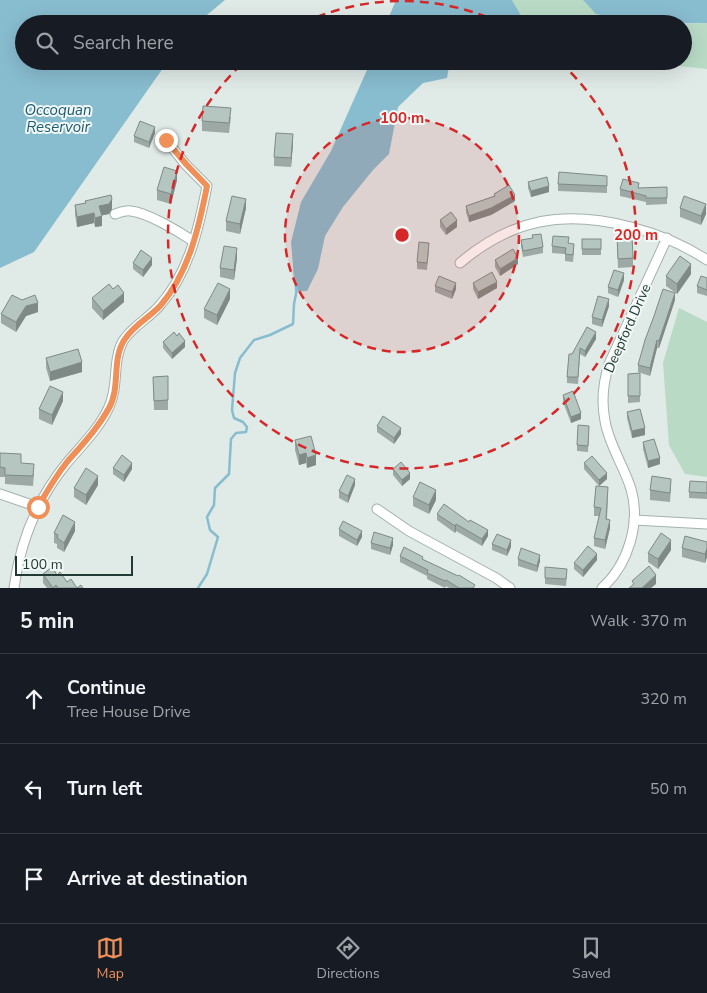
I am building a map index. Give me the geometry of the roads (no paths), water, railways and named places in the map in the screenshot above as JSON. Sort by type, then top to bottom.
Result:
[{"type":"street","points":[[14,588],[22,547],[38,507],[59,473],[86,441],[110,406],[120,347],[130,332],[161,305],[170,292],[184,267],[193,241],[207,186],[166,140]]},
{"type":"street","points":[[116,214],[124,211],[138,212],[159,221],[193,241]]},
{"type":"street","points":[[460,263],[504,234],[534,223],[574,218],[610,222],[648,231],[685,246],[707,260]]},
{"type":"street","name":"Deepford Drive","points":[[602,588],[617,571],[622,562],[631,539],[634,520],[634,504],[631,490],[605,422],[603,390],[605,377],[609,364],[667,238]]},
{"type":"street","points":[[0,494],[38,507]]},
{"type":"street","points":[[377,510],[409,531],[510,588]]},
{"type":"street","points":[[634,520],[707,524]]},
{"type":"water","name":"Occoquan Reservoir","points":[[0,0],[225,0],[207,15],[15,15],[15,70],[162,70],[34,252],[0,268]]},
{"type":"water","points":[[396,0],[512,0],[521,15],[390,15]]},
{"type":"water","points":[[583,0],[707,0],[707,23],[692,23],[692,15],[596,14]]},
{"type":"water","points":[[367,70],[448,70],[447,78],[423,83],[398,107],[389,154],[373,170],[343,207],[325,236],[318,269],[307,291],[295,291],[291,242],[301,202],[331,151]]},
{"type":"waterway","points":[[198,588],[207,574],[218,537],[210,530],[207,517],[214,505],[215,488],[229,474],[231,439],[236,433],[246,432],[247,427],[243,422],[234,418],[232,410],[235,373],[240,358],[254,340],[293,324],[297,289]]}]
